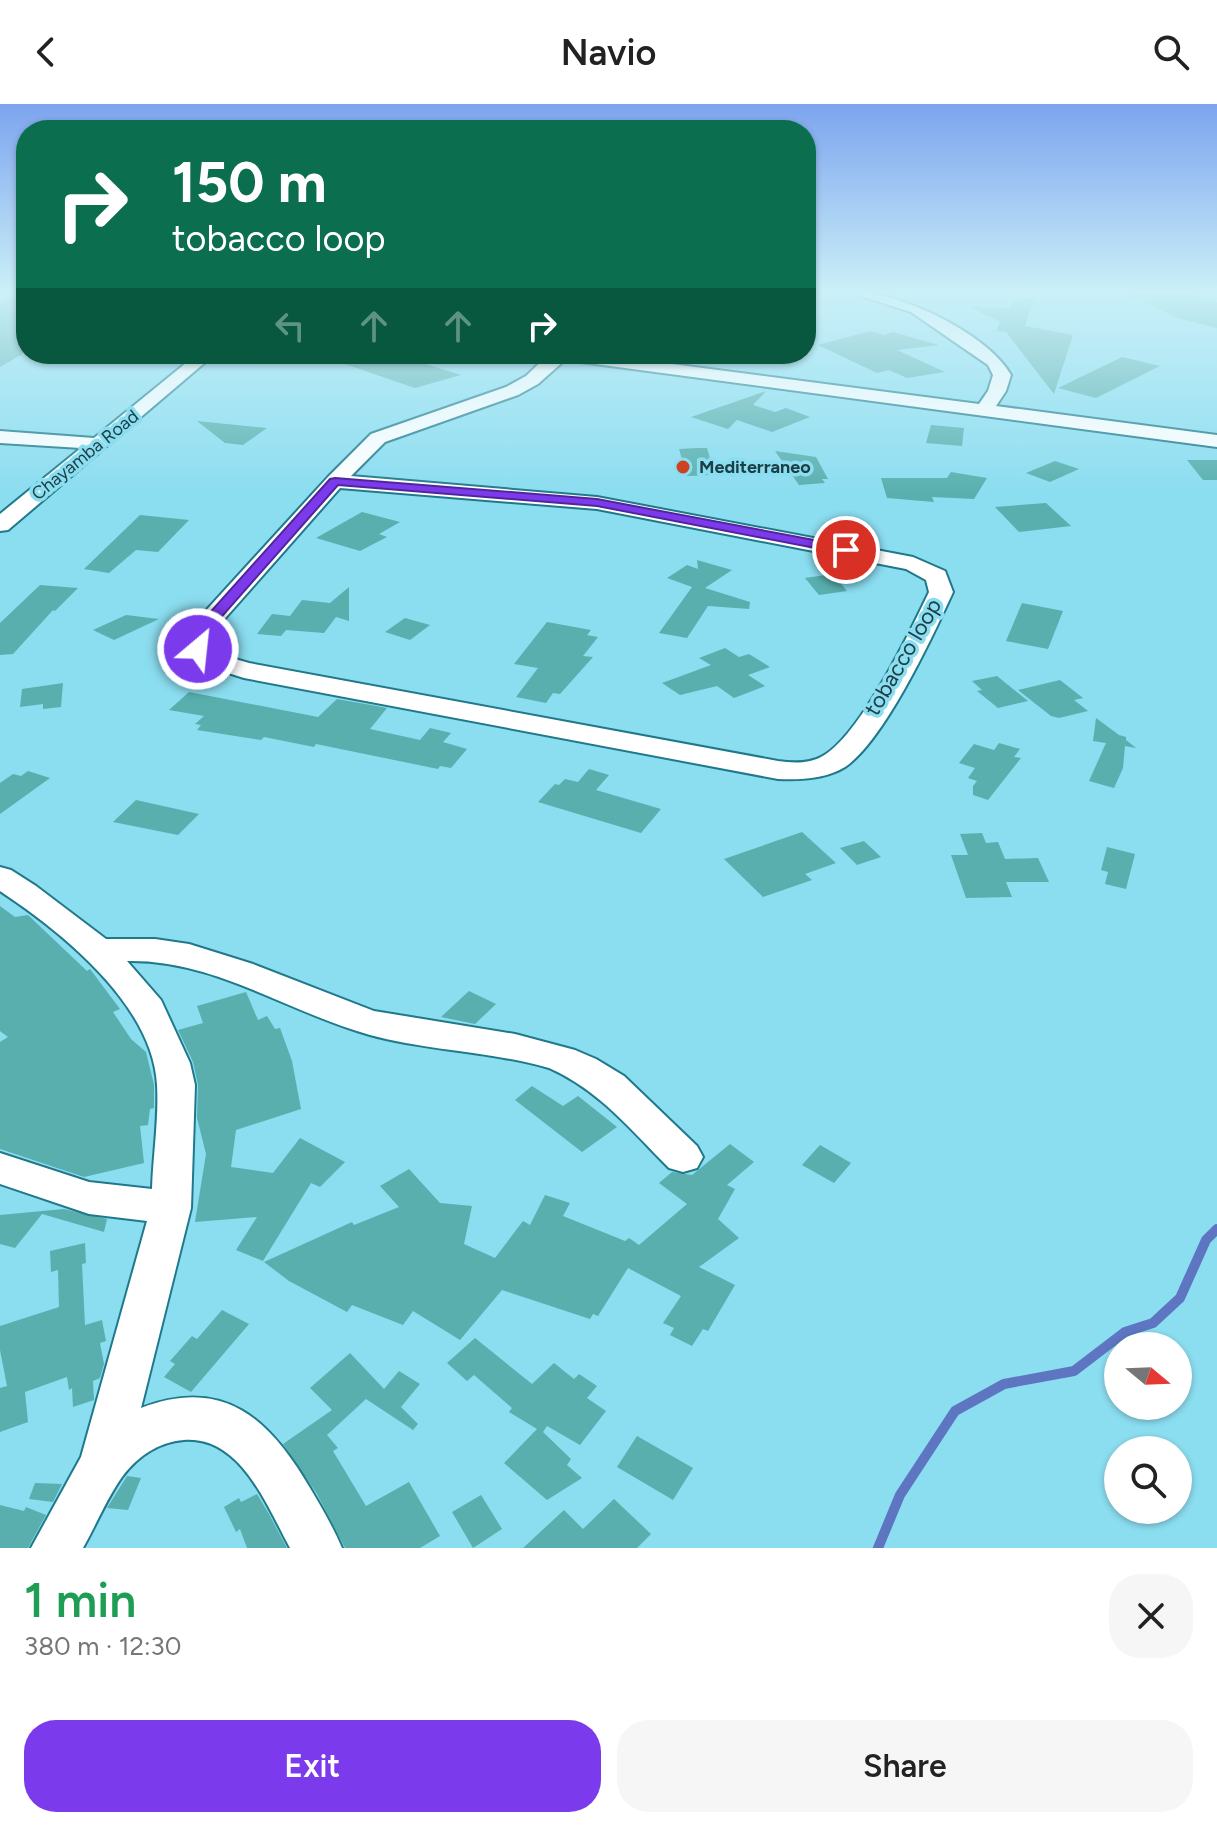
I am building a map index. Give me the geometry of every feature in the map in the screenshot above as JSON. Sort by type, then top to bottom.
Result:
[{"type":"street","points":[[984,410],[1002,375],[991,359]]},
{"type":"street","name":"Chayamba Road","points":[[0,525],[195,364]]},
{"type":"street","points":[[335,481],[378,438],[512,391],[532,380],[549,364]]},
{"type":"street","points":[[635,364],[1217,441]]},
{"type":"street","points":[[0,437],[100,444]]},
{"type":"street","name":"tobacco loop","points":[[335,481],[555,498],[636,509],[913,564],[937,576],[941,592],[914,647],[848,751],[834,762],[801,771],[778,770],[260,673],[209,659],[198,649],[198,641],[210,621],[335,481]]},
{"type":"street","points":[[0,877],[98,950],[144,1000],[172,1063],[176,1085],[171,1208],[103,1465]]},
{"type":"street","points":[[98,950],[185,954],[225,966],[334,1012],[394,1029],[554,1057],[584,1068],[607,1084],[683,1157]]},
{"type":"street","points":[[0,1168],[89,1198],[171,1208]]},
{"type":"street","points":[[56,1548],[103,1465],[120,1442],[164,1420],[207,1420],[245,1438],[258,1451],[317,1548]]},
{"type":"building","points":[[0,359],[13,359],[0,367]]},
{"type":"building","points":[[848,359],[917,359],[945,372],[907,378],[889,370],[877,373]]},
{"type":"building","points":[[1027,359],[1065,359],[1054,394]]},
{"type":"building","points":[[1117,359],[1160,366],[1096,398],[1058,388]]},
{"type":"building","points":[[345,364],[426,364],[461,375],[415,388]]},
{"type":"building","points":[[766,391],[753,405],[775,412],[786,408],[810,417],[772,432],[737,420],[728,429],[691,417]]},
{"type":"building","points":[[197,421],[267,428],[243,445],[225,443]]},
{"type":"building","points":[[931,425],[964,428],[962,446],[926,443]]},
{"type":"building","points":[[707,448],[715,475],[687,476],[679,449]]},
{"type":"building","points":[[775,451],[816,457],[828,479],[822,479],[825,483],[799,485]]},
{"type":"building","points":[[1187,460],[1217,460],[1217,480],[1203,480]]},
{"type":"building","points":[[1055,461],[1079,469],[1050,482],[1026,473]]},
{"type":"building","points":[[951,472],[987,478],[974,499],[932,497],[934,502],[887,498],[881,478],[947,478]]},
{"type":"building","points":[[1046,503],[1071,526],[1019,532],[995,507]]},
{"type":"building","points":[[362,512],[400,522],[379,534],[387,537],[360,551],[316,538]]},
{"type":"building","points":[[140,515],[189,520],[158,552],[136,550],[109,573],[84,569]]},
{"type":"building","points":[[697,560],[732,570],[705,588],[750,602],[749,609],[708,606],[687,638],[659,633],[692,587],[667,578],[687,565],[698,569]]},
{"type":"building","points":[[833,574],[847,591],[819,595],[805,578]]},
{"type":"building","points":[[40,585],[78,588],[13,654],[0,655],[0,623]]},
{"type":"building","points":[[349,587],[349,621],[336,617],[324,633],[286,630],[281,636],[257,634],[272,614],[290,616],[302,600],[330,603]]},
{"type":"building","points":[[1022,603],[1063,611],[1048,649],[1006,641]]},
{"type":"building","points":[[126,615],[159,619],[114,640],[93,630]]},
{"type":"building","points":[[405,618],[430,625],[410,640],[385,632]]},
{"type":"building","points":[[547,622],[591,630],[587,635],[598,637],[583,656],[593,657],[560,694],[553,693],[546,703],[516,697],[538,668],[514,664]]},
{"type":"building","points":[[725,648],[739,657],[749,654],[770,667],[748,675],[765,686],[734,698],[717,686],[680,695],[662,683],[711,665],[699,658]]},
{"type":"building","points":[[997,676],[1028,701],[998,708],[977,691],[982,690],[972,681]]},
{"type":"building","points":[[1060,680],[1083,698],[1074,700],[1088,711],[1059,718],[1051,716],[1018,690]]},
{"type":"building","points":[[63,683],[61,707],[43,709],[43,704],[20,707],[22,689]]},
{"type":"building","points":[[189,692],[318,717],[337,699],[387,708],[370,729],[420,740],[430,728],[451,733],[443,742],[467,749],[451,768],[440,766],[438,769],[316,744],[314,747],[264,737],[261,740],[197,730],[201,725],[195,724],[204,716],[169,710]]},
{"type":"building","points":[[1096,718],[1126,737],[1136,748],[1125,746],[1123,768],[1114,788],[1089,781],[1106,743],[1093,741]]},
{"type":"building","points":[[999,743],[1020,749],[1014,757],[1021,758],[988,800],[973,795],[973,786],[977,781],[968,778],[975,768],[959,763],[974,744],[994,750]]},
{"type":"building","points":[[589,769],[609,775],[596,790],[661,809],[641,833],[538,802],[555,784],[559,785],[565,779],[578,782]]},
{"type":"building","points":[[28,771],[50,778],[0,814],[0,783],[13,774],[21,776]]},
{"type":"building","points":[[136,800],[199,814],[178,835],[113,822]]},
{"type":"building","points":[[802,832],[836,863],[805,874],[812,880],[763,897],[724,859]]},
{"type":"building","points":[[982,833],[986,843],[998,842],[1005,859],[1038,858],[1049,882],[1006,882],[1012,897],[966,898],[951,855],[968,855],[960,834]]},
{"type":"building","points":[[864,841],[881,857],[857,865],[840,848]]},
{"type":"building","points":[[1107,847],[1135,854],[1126,889],[1105,884],[1108,872],[1101,870]]},
{"type":"building","points":[[0,906],[15,917],[28,915],[87,971],[90,969],[120,1009],[113,1012],[131,1039],[146,1052],[154,1085],[154,1108],[150,1109],[148,1125],[140,1126],[144,1163],[84,1177],[0,1149],[0,1042],[8,1037],[0,1031]]},
{"type":"building","points":[[469,991],[496,1004],[475,1024],[441,1017]]},
{"type":"building","points":[[246,992],[258,1020],[267,1016],[275,1029],[280,1028],[292,1061],[301,1109],[236,1130],[231,1167],[273,1173],[300,1138],[345,1162],[320,1187],[311,1183],[263,1261],[236,1250],[257,1217],[195,1222],[206,1154],[197,1118],[198,1085],[193,1062],[178,1030],[203,1023],[197,1006]]},
{"type":"building","points":[[532,1086],[563,1106],[578,1096],[617,1127],[582,1152],[515,1100]]},
{"type":"building","points":[[730,1144],[754,1162],[727,1185],[735,1189],[718,1219],[739,1238],[699,1267],[735,1285],[708,1331],[703,1329],[692,1346],[670,1335],[674,1328],[663,1323],[681,1296],[628,1268],[598,1316],[593,1314],[590,1319],[502,1290],[460,1340],[413,1311],[403,1325],[352,1305],[347,1312],[289,1281],[264,1262],[352,1222],[354,1225],[399,1207],[380,1186],[409,1169],[440,1203],[472,1206],[464,1244],[495,1258],[523,1221],[530,1225],[545,1195],[570,1203],[563,1216],[625,1241],[629,1238],[639,1245],[687,1204],[659,1183],[672,1172],[692,1175]]},
{"type":"building","points":[[820,1145],[851,1163],[834,1183],[802,1165]]},
{"type":"building","points":[[64,1209],[107,1219],[104,1232],[42,1214],[15,1248],[0,1244],[0,1215]]},
{"type":"building","points":[[85,1243],[86,1263],[82,1264],[85,1325],[102,1320],[106,1341],[100,1343],[104,1364],[100,1378],[93,1381],[94,1400],[73,1407],[72,1388],[69,1390],[67,1377],[25,1392],[28,1422],[0,1432],[0,1388],[7,1386],[0,1350],[0,1326],[59,1307],[58,1270],[51,1272],[50,1251]]},
{"type":"building","points":[[222,1310],[249,1324],[191,1392],[164,1377],[175,1364],[170,1361],[192,1336],[197,1339]]},
{"type":"building","points":[[475,1338],[532,1384],[554,1363],[574,1379],[579,1374],[597,1386],[587,1398],[606,1411],[580,1445],[547,1426],[543,1432],[571,1459],[567,1465],[582,1478],[547,1500],[504,1463],[537,1429],[509,1412],[512,1408],[474,1375],[467,1381],[447,1363]]},
{"type":"building","points":[[350,1353],[384,1389],[399,1371],[420,1384],[401,1407],[418,1424],[413,1430],[366,1399],[327,1435],[338,1448],[333,1451],[366,1506],[409,1482],[440,1536],[420,1548],[345,1548],[317,1494],[283,1444],[332,1410],[310,1388]]},
{"type":"building","points":[[637,1436],[693,1468],[673,1500],[617,1467]]},
{"type":"building","points":[[127,1476],[141,1478],[128,1510],[107,1508]]},
{"type":"building","points":[[35,1483],[62,1484],[53,1502],[29,1499]]},
{"type":"building","points":[[257,1494],[287,1548],[247,1548],[240,1529],[236,1532],[224,1507],[239,1498],[241,1502]]},
{"type":"building","points":[[481,1495],[502,1529],[473,1548],[452,1512]]},
{"type":"building","points":[[614,1499],[651,1534],[637,1548],[523,1548],[564,1510],[583,1529]]},
{"type":"building","points":[[0,1505],[24,1511],[26,1507],[46,1515],[28,1548],[0,1548]]},
{"type":"waterway","points":[[878,1548],[900,1495],[955,1411],[1004,1384],[1074,1371],[1125,1332],[1153,1323],[1180,1298],[1206,1240],[1217,1229]]},
{"type":"place","name":"Mediterraneo","points":[[683,467]]},
{"type":"route","points":[[198,649],[198,641],[210,621],[335,481],[597,503],[846,550]]}]
